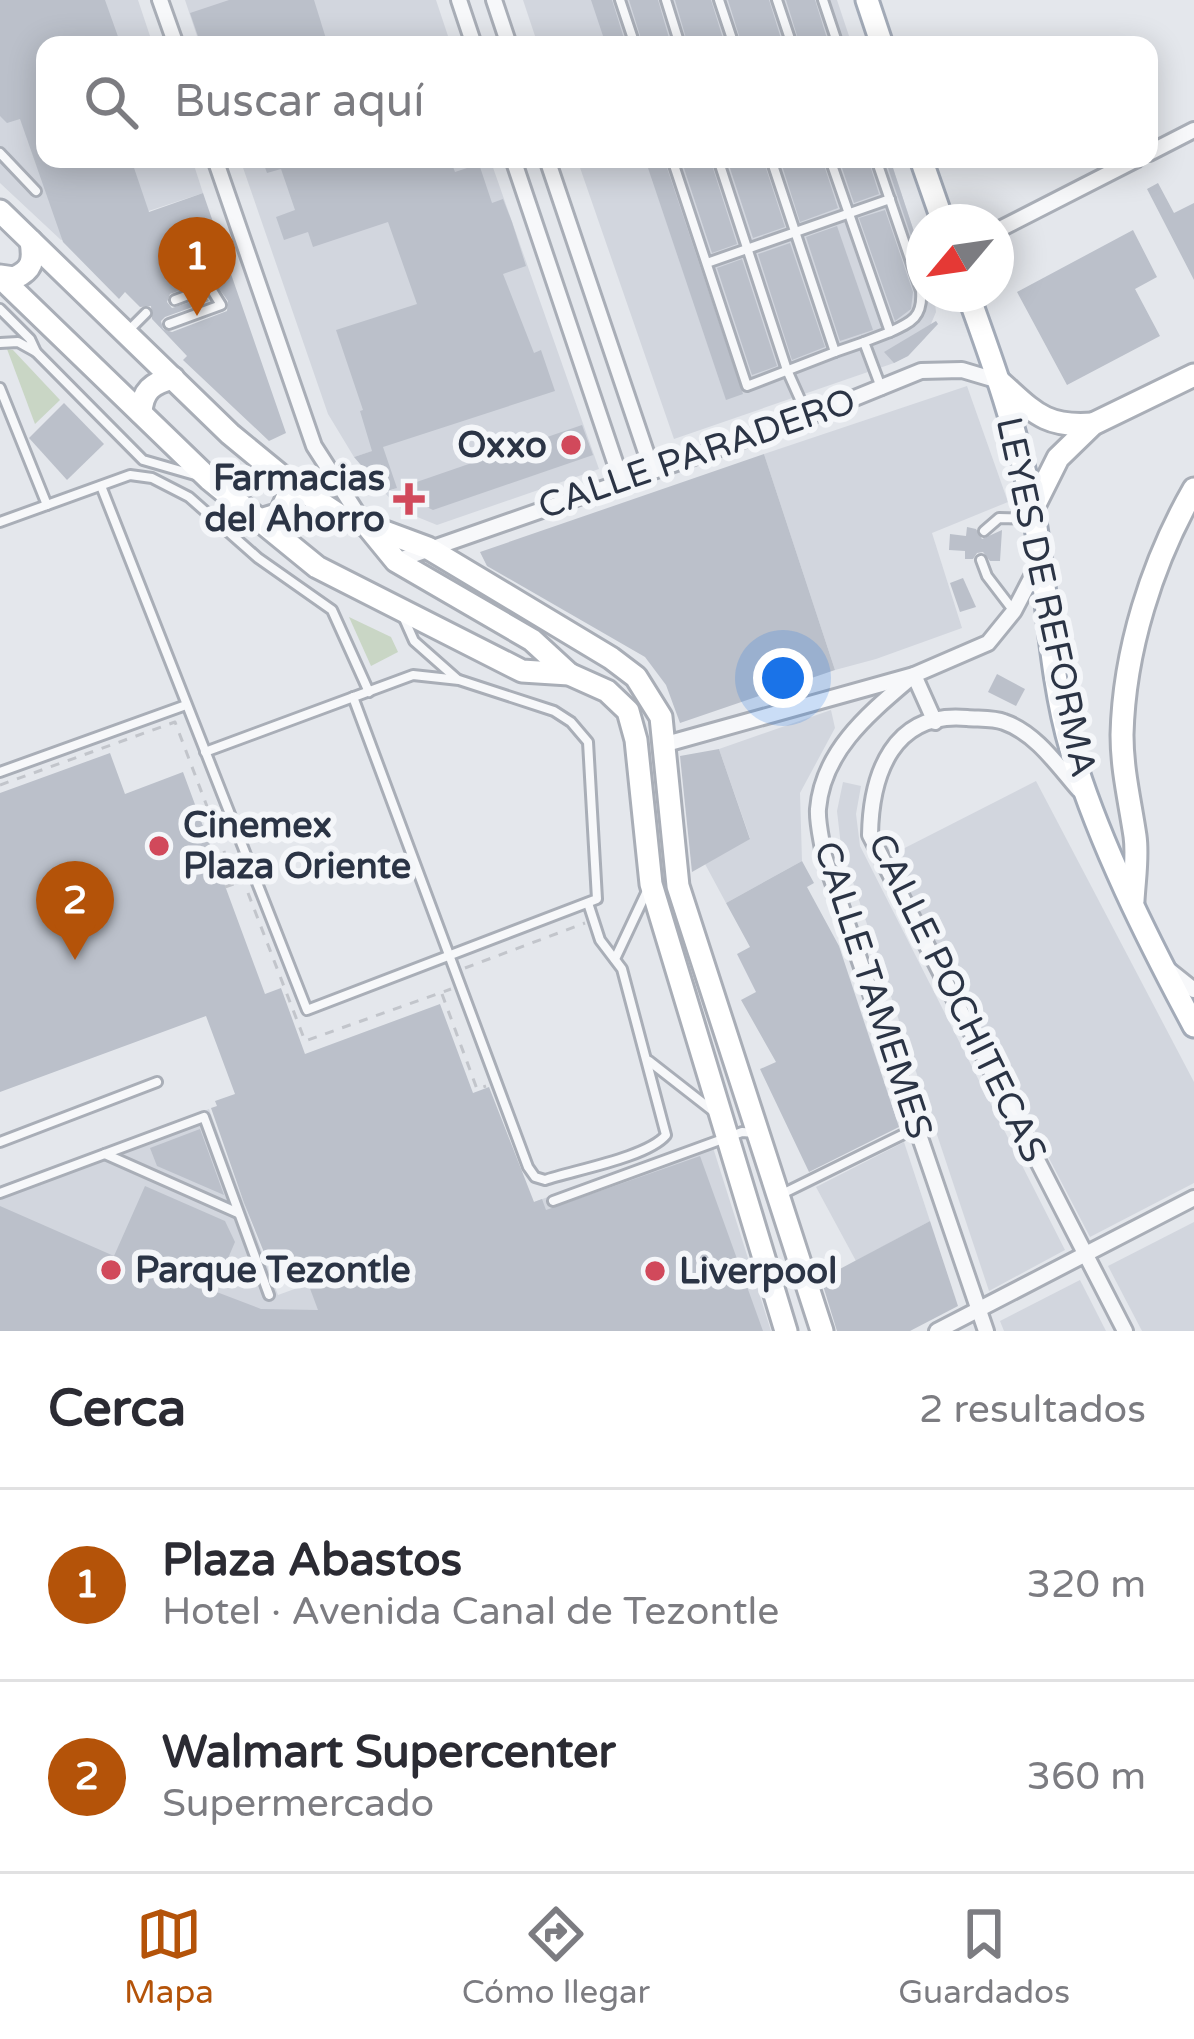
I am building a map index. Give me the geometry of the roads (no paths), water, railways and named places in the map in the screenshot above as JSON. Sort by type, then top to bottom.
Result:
[{"type":"main road","points":[[867,0],[879,36]]},
{"type":"main road","points":[[924,168],[937,204]]},
{"type":"main road","points":[[0,211],[286,481],[339,515],[428,548],[636,677],[661,717],[678,886],[787,1331]]},
{"type":"main road","points":[[0,276],[14,278],[30,267],[34,258],[31,241]]},
{"type":"main road","points":[[0,276],[209,479],[316,567],[522,671],[568,674]]},
{"type":"main road","name":"LEYES DE REFORMA","points":[[974,312],[999,381],[1034,513],[1070,746],[1160,963],[1194,1026]]},
{"type":"main road","points":[[1034,513],[1058,458],[1093,424],[1194,375]]},
{"type":"main road","points":[[141,413],[149,388],[173,378]]},
{"type":"main road","points":[[999,381],[1050,421],[1064,426],[1093,424]]},
{"type":"main road","points":[[257,520],[280,514],[289,493],[286,481]]},
{"type":"main road","points":[[1133,901],[1136,841],[1125,788],[1122,734],[1130,673],[1158,561],[1194,489]]},
{"type":"main road","points":[[368,528],[396,561],[532,640],[568,674],[619,699],[634,726],[650,884],[733,1116],[758,1135],[822,1331]]},
{"type":"street","points":[[160,0],[173,36]]},
{"type":"street","points":[[459,0],[472,36]]},
{"type":"street","points":[[494,0],[506,36]]},
{"type":"street","points":[[1158,148],[1194,130]]},
{"type":"street","points":[[218,168],[314,446],[368,528]]},
{"type":"street","points":[[516,168],[621,480]]},
{"type":"street","points":[[550,168],[652,470]]},
{"type":"street","points":[[1014,222],[1119,168]]},
{"type":"street","name":"CALLE PARADERO","points":[[396,561],[808,417],[921,371],[962,370],[999,381]]},
{"type":"street","points":[[666,744],[914,675],[988,643],[1014,611],[1039,563]]},
{"type":"street","points":[[914,675],[935,722],[955,717],[1004,722],[1037,742],[1090,803]]},
{"type":"street","name":"CALLE TAMEMES","points":[[914,675],[858,723],[830,767],[818,810],[824,856],[986,1331]]},
{"type":"street","name":"CALLE POCHITECAS","points":[[935,722],[915,727],[889,751],[871,793],[870,835],[1125,1331]]},
{"type":"street","points":[[1160,963],[1194,990]]},
{"type":"street","points":[[937,1331],[1194,1198]]},
{"type":"lane","points":[[620,0],[632,36]]},
{"type":"lane","points":[[665,0],[677,36]]},
{"type":"lane","points":[[719,0],[731,36]]},
{"type":"lane","points":[[777,0],[789,36]]},
{"type":"lane","points":[[823,0],[835,36]]},
{"type":"lane","points":[[0,153],[37,191]]},
{"type":"lane","points":[[675,168],[747,386],[915,321],[922,307],[921,291],[879,168]]},
{"type":"lane","points":[[721,168],[808,417]]},
{"type":"lane","points":[[774,168],[835,352]]},
{"type":"lane","points":[[833,168],[890,332]]},
{"type":"lane","points":[[706,263],[890,199]]},
{"type":"lane","points":[[169,324],[220,305],[210,287],[175,300]]},
{"type":"lane","points":[[0,309],[30,339],[36,352]]},
{"type":"lane","points":[[126,333],[146,313]]},
{"type":"lane","points":[[864,341],[882,390]]},
{"type":"lane","points":[[0,344],[18,342],[36,352],[143,460],[209,479]]},
{"type":"lane","points":[[0,388],[47,505]]},
{"type":"lane","points":[[0,522],[130,475],[152,478],[189,497],[257,558],[332,610],[368,692]]},
{"type":"lane","points":[[101,486],[186,705],[307,1010],[597,899],[588,742],[554,711],[459,680],[413,675],[205,752]]},
{"type":"lane","points":[[984,531],[999,518],[1034,513]]},
{"type":"lane","points":[[981,560],[1014,611]]},
{"type":"lane","points":[[402,613],[414,641],[459,680]]},
{"type":"lane","points":[[353,697],[528,1167],[544,1180],[657,1146],[666,1135],[622,969],[600,940],[588,903]]},
{"type":"lane","points":[[0,772],[186,705]]},
{"type":"lane","points":[[615,959],[650,884]]},
{"type":"lane","points":[[647,1060],[758,1135]]},
{"type":"lane","points":[[0,1142],[157,1082]]},
{"type":"lane","points":[[554,1201],[733,1116]]},
{"type":"lane","points":[[0,1193],[205,1118],[269,1294]]},
{"type":"lane","points":[[778,1196],[916,1128]]},
{"type":"lane","points":[[105,1154],[240,1214]]},
{"type":"place","name":"Plaza Abastos","points":[[197,316]]},
{"type":"place","name":"Oxxo","points":[[571,445]]},
{"type":"place","name":"Farmacias del Ahorro","points":[[409,499]]},
{"type":"place","name":"Cinemex Plaza Oriente","points":[[159,846]]},
{"type":"place","name":"Walmart Supercenter","points":[[75,960]]},
{"type":"place","name":"Parque Tezontle","points":[[111,1270]]},
{"type":"place","name":"Liverpool","points":[[655,1271]]}]
